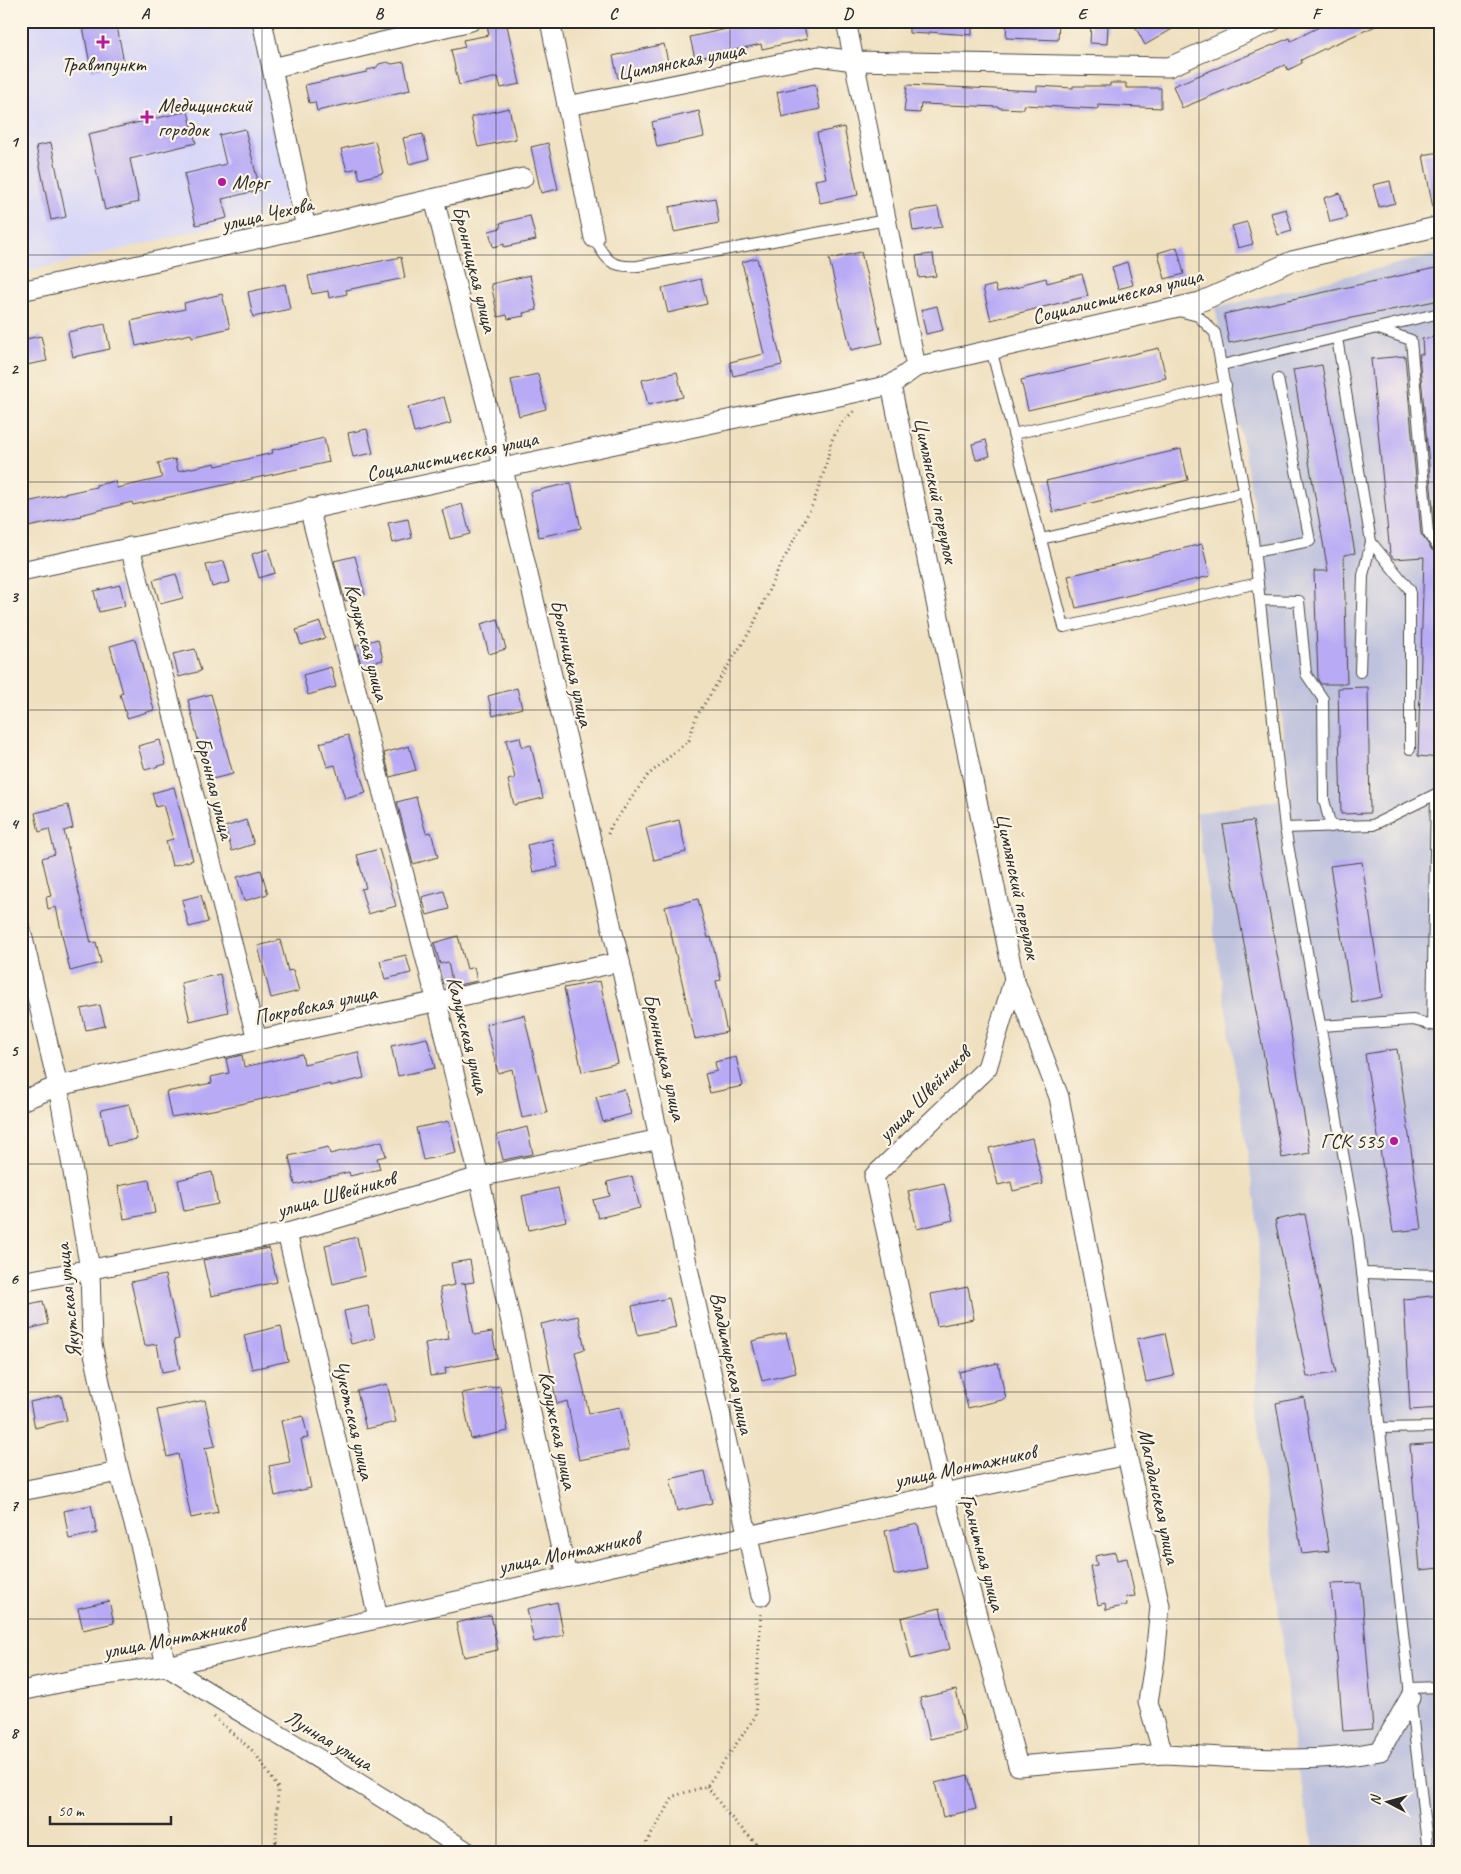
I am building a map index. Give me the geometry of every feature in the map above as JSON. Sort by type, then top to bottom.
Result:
[{"type":"street","points":[[262,21],[306,228]]},
{"type":"street","points":[[272,68],[471,21]]},
{"type":"street","points":[[550,21],[594,238]]},
{"type":"street","points":[[846,21],[916,367],[891,385]]},
{"type":"street","name":"Цимлянская улица","points":[[567,106],[818,56],[854,61],[1169,67],[1273,21]]},
{"type":"street","name":"улица Чехова","points":[[21,291],[523,178]]},
{"type":"street","name":"Бронницкая улица","points":[[434,198],[503,469],[660,1139]]},
{"type":"street","name":"Социалистическая улица","points":[[916,367],[1200,302],[1292,261],[1440,226]]},
{"type":"street","name":"Социалистическая улица","points":[[21,571],[891,385]]},
{"type":"street","name":"Цимлянский переулок","points":[[891,385],[1014,979]]},
{"type":"street","name":"Калужская улица","points":[[309,508],[437,1002],[479,1177],[567,1576]]},
{"type":"street","name":"Бронная улица","points":[[130,547],[256,1040]]},
{"type":"street","name":"Якутская улица","points":[[21,930],[58,1086],[90,1269],[92,1344],[119,1472],[141,1548],[166,1666]]},
{"type":"street","name":"Покровская улица","points":[[21,1101],[58,1086],[256,1040],[620,962]]},
{"type":"street","name":"улица Швейников","points":[[874,1176],[986,1068],[1014,979]]},
{"type":"street","name":"Магаданская улица","points":[[1014,979],[1059,1098],[1127,1455],[1160,1606],[1148,1702],[1163,1754]]},
{"type":"street","name":"улица Швейников","points":[[21,1282],[286,1233],[479,1177],[660,1139]]},
{"type":"street","name":"Владимирская улица","points":[[660,1139],[762,1596]]},
{"type":"street","name":"Гранитная улица","points":[[874,1176],[944,1494],[1018,1766],[1163,1754]]},
{"type":"street","name":"Чукотская улица","points":[[286,1233],[378,1617]]},
{"type":"street","name":"улица Монтажников","points":[[21,1691],[78,1679],[166,1666],[378,1617],[1127,1455]]},
{"type":"street","points":[[21,1491],[119,1472]]},
{"type":"street","name":"Лунная улица","points":[[166,1666],[262,1726],[410,1814],[469,1853]]},
{"type":"street","points":[[1163,1754],[1263,1758],[1350,1757],[1380,1751],[1410,1693]]},
{"type":"lane","points":[[594,238],[606,257],[614,264],[622,267],[638,266],[886,220]]},
{"type":"lane","points":[[1153,312],[1181,311],[1198,316],[1215,333],[1226,386],[1254,552],[1285,828],[1355,1219],[1428,1853]]},
{"type":"lane","points":[[1222,365],[1440,313]]},
{"type":"lane","points":[[1376,328],[1411,340],[1428,533],[1437,546],[1440,546]]},
{"type":"lane","points":[[1337,338],[1371,542],[1363,576],[1360,672]]},
{"type":"lane","points":[[990,349],[1064,627],[1258,583]]},
{"type":"lane","points":[[1254,552],[1310,542],[1278,379]]},
{"type":"lane","points":[[1013,434],[1226,386]]},
{"type":"lane","points":[[1041,539],[1244,492]]},
{"type":"lane","points":[[1371,542],[1410,590],[1410,749]]},
{"type":"lane","points":[[1260,600],[1299,601],[1306,674],[1323,699],[1324,800],[1331,827]]},
{"type":"lane","points":[[1285,828],[1373,825],[1438,792],[1436,1026],[1413,1020],[1320,1026]]},
{"type":"lane","points":[[1362,1273],[1440,1275]]},
{"type":"lane","points":[[1380,1428],[1440,1427]]},
{"type":"lane","points":[[1410,1693],[1440,1687]]},
{"type":"path","points":[[608,836],[610,828],[648,775],[689,740],[696,717],[752,628],[776,574],[813,504],[826,466],[831,442],[841,423],[859,407]]},
{"type":"path","points":[[647,1853],[647,1842],[674,1796],[707,1786],[755,1717],[762,1596]]},
{"type":"path","points":[[211,1714],[255,1753],[278,1788],[276,1841],[272,1853]]},
{"type":"path","points":[[707,1786],[727,1813],[765,1853]]},
{"type":"path","points":[[276,1841],[280,1853]]},
{"type":"shaded area","name":"Медицинский городок","points":[[21,21],[251,21],[293,208],[21,273]]},
{"type":"shaded area","points":[[1440,250],[1440,1853],[1315,1853],[1295,1758],[1256,1407],[1259,1227],[1196,813],[1291,798],[1259,533],[1232,385],[1215,308],[1434,255]]},
{"type":"building","name":"Травмпункт","points":[[82,21],[116,21],[124,63],[91,70]]},
{"type":"building","points":[[486,21],[506,21],[520,84],[501,88],[498,77],[459,85],[451,50],[465,47],[463,40],[489,35]]},
{"type":"building","points":[[763,21],[803,21],[807,39],[762,49],[761,44],[695,59],[690,37]]},
{"type":"building","points":[[909,21],[972,21],[972,35],[928,32],[928,34],[909,33]]},
{"type":"building","points":[[1007,21],[1059,21],[1058,40],[1006,38]]},
{"type":"building","points":[[1132,21],[1186,21],[1145,45]]},
{"type":"building","points":[[1331,21],[1387,21],[1301,60],[1302,63],[1288,70],[1285,65],[1182,108],[1173,86],[1290,38],[1291,41]]},
{"type":"building","points":[[1091,24],[1108,24],[1107,44],[1090,43]]},
{"type":"building","points":[[664,44],[669,66],[618,78],[613,56]]},
{"type":"building","points":[[387,62],[392,64],[404,62],[410,90],[317,111],[315,102],[309,103],[305,85],[367,72],[367,70],[376,68],[379,64]]},
{"type":"building","points":[[1110,83],[1126,83],[1126,88],[1161,88],[1161,108],[1098,105],[1098,109],[1024,105],[1024,109],[921,104],[920,113],[904,112],[907,85],[1037,91],[1037,86],[1073,88],[1073,86],[1110,86]]},
{"type":"building","points":[[815,84],[820,109],[782,117],[777,92]]},
{"type":"building","points":[[509,108],[516,139],[478,147],[471,117]]},
{"type":"building","points":[[188,111],[196,143],[130,159],[139,202],[105,210],[88,134]]},
{"type":"building","points":[[699,111],[704,137],[657,147],[652,122]]},
{"type":"building","points":[[844,127],[858,195],[820,203],[815,180],[826,178],[817,133]]},
{"type":"building","name":"Морг","points":[[245,129],[260,190],[222,199],[227,218],[196,225],[184,174],[226,164],[219,135]]},
{"type":"building","points":[[423,134],[429,159],[409,164],[403,138]]},
{"type":"building","points":[[375,141],[383,173],[360,179],[357,168],[347,171],[341,149]]},
{"type":"building","points":[[51,143],[66,217],[51,220],[36,146]]},
{"type":"building","points":[[548,143],[558,189],[541,193],[531,147]]},
{"type":"building","points":[[1440,152],[1440,207],[1433,208],[1423,155]]},
{"type":"building","points":[[1390,181],[1395,203],[1379,207],[1373,185]]},
{"type":"building","points":[[1340,193],[1347,218],[1330,222],[1324,198]]},
{"type":"building","points":[[715,198],[719,223],[674,232],[669,207]]},
{"type":"building","points":[[938,207],[942,227],[913,231],[910,211]]},
{"type":"building","points":[[1286,209],[1292,231],[1278,235],[1271,213]]},
{"type":"building","points":[[530,216],[536,240],[504,247],[504,244],[493,247],[489,231],[501,228],[500,223]]},
{"type":"building","points":[[1247,222],[1253,244],[1238,248],[1232,226]]},
{"type":"building","points":[[1177,247],[1184,274],[1165,279],[1158,253]]},
{"type":"building","points":[[861,252],[883,343],[851,350],[829,259]]},
{"type":"building","points":[[933,254],[936,276],[919,278],[916,256]]},
{"type":"building","points":[[401,257],[405,278],[346,290],[347,294],[329,298],[328,291],[312,294],[308,276]]},
{"type":"building","points":[[757,258],[782,365],[733,376],[730,362],[764,354],[742,262]]},
{"type":"building","points":[[1127,262],[1133,285],[1118,289],[1112,267]]},
{"type":"building","points":[[1440,267],[1440,300],[1229,343],[1224,314]]},
{"type":"building","points":[[1082,274],[1088,296],[991,320],[983,288],[995,285],[997,292],[1024,286],[1023,284],[1046,278],[1047,283]]},
{"type":"building","points":[[530,275],[537,310],[523,313],[524,316],[508,319],[507,315],[498,317],[491,284]]},
{"type":"building","points":[[701,279],[707,304],[668,313],[662,288]]},
{"type":"building","points":[[285,284],[290,309],[253,317],[248,292]]},
{"type":"building","points":[[222,294],[230,328],[192,337],[191,334],[136,346],[131,321],[185,309],[184,303]]},
{"type":"building","points":[[937,306],[943,330],[926,334],[921,310]]},
{"type":"building","points":[[105,324],[110,349],[73,357],[68,332]]},
{"type":"building","points":[[41,336],[47,361],[21,366],[21,340]]},
{"type":"building","points":[[1440,336],[1440,538],[1435,531],[1419,354],[1423,354],[1422,339]]},
{"type":"building","points":[[1159,348],[1166,378],[1028,410],[1021,380]]},
{"type":"building","points":[[1405,356],[1421,534],[1432,550],[1440,553],[1440,758],[1418,756],[1424,557],[1394,559],[1390,554],[1371,359]]},
{"type":"building","points":[[1322,365],[1355,553],[1344,555],[1347,684],[1321,684],[1318,680],[1314,571],[1328,571],[1293,370]]},
{"type":"building","points":[[677,372],[683,397],[648,405],[642,380]]},
{"type":"building","points":[[538,374],[546,409],[519,416],[511,380]]},
{"type":"building","points":[[444,397],[451,423],[414,433],[408,407]]},
{"type":"building","points":[[367,429],[373,453],[353,457],[348,433]]},
{"type":"building","points":[[324,438],[329,462],[133,505],[132,502],[81,516],[28,527],[22,503],[115,481],[117,488],[162,478],[158,463],[175,459],[178,471],[215,463],[216,466],[273,453],[272,450]]},
{"type":"building","points":[[986,440],[990,456],[976,460],[972,444]]},
{"type":"building","points":[[1181,449],[1188,480],[1053,512],[1046,481]]},
{"type":"building","points":[[571,483],[581,528],[539,537],[530,492]]},
{"type":"building","points":[[462,504],[470,534],[450,539],[442,510]]},
{"type":"building","points":[[408,519],[412,538],[393,543],[388,523]]},
{"type":"building","points":[[1202,544],[1210,576],[1076,608],[1068,576]]},
{"type":"building","points":[[268,549],[275,573],[259,578],[252,554]]},
{"type":"building","points":[[355,556],[365,595],[345,601],[334,561]]},
{"type":"building","points":[[224,561],[230,582],[212,587],[206,565]]},
{"type":"building","points":[[176,574],[183,598],[160,604],[153,580]]},
{"type":"building","points":[[120,585],[125,606],[99,612],[94,591]]},
{"type":"building","points":[[498,619],[506,649],[489,654],[481,624]]},
{"type":"building","points":[[320,622],[325,638],[301,645],[296,630]]},
{"type":"building","points":[[135,639],[154,710],[127,718],[120,694],[123,693],[110,646]]},
{"type":"building","points":[[378,639],[383,660],[361,665],[356,645]]},
{"type":"building","points":[[195,649],[201,671],[179,677],[173,654]]},
{"type":"building","points":[[331,667],[336,687],[308,695],[303,675]]},
{"type":"building","points":[[1368,687],[1370,813],[1341,814],[1338,688]]},
{"type":"building","points":[[517,688],[522,708],[493,716],[488,696]]},
{"type":"building","points":[[211,694],[233,774],[208,780],[188,700]]},
{"type":"building","points":[[348,735],[366,793],[345,799],[335,765],[327,767],[320,743]]},
{"type":"building","points":[[520,737],[522,747],[531,745],[543,798],[514,805],[508,780],[515,778],[506,740]]},
{"type":"building","points":[[160,740],[166,764],[145,770],[138,746]]},
{"type":"building","points":[[409,746],[416,770],[390,777],[384,753]]},
{"type":"building","points":[[174,787],[193,860],[172,866],[166,841],[173,839],[163,805],[156,807],[152,793]]},
{"type":"building","points":[[416,797],[426,833],[431,832],[438,857],[413,864],[397,802]]},
{"type":"building","points":[[68,805],[73,828],[64,831],[91,943],[96,942],[101,963],[70,971],[56,907],[48,909],[46,897],[51,896],[42,858],[55,854],[49,829],[39,832],[35,813]]},
{"type":"building","points":[[246,820],[254,844],[232,851],[225,827]]},
{"type":"building","points":[[679,820],[686,852],[654,860],[646,828]]},
{"type":"building","points":[[1253,821],[1289,1021],[1310,1153],[1282,1158],[1223,825]]},
{"type":"building","points":[[552,839],[558,867],[533,872],[527,845]]},
{"type":"building","points":[[379,849],[396,906],[368,914],[361,889],[366,888],[357,855]]},
{"type":"building","points":[[1362,862],[1382,997],[1352,1003],[1330,866]]},
{"type":"building","points":[[261,870],[268,894],[244,901],[237,877]]},
{"type":"building","points":[[444,891],[449,909],[427,915],[422,897]]},
{"type":"building","points":[[201,895],[208,922],[189,927],[182,900]]},
{"type":"building","points":[[698,899],[708,938],[711,937],[721,980],[716,981],[727,1032],[695,1039],[665,907]]},
{"type":"building","points":[[458,936],[467,969],[474,967],[477,981],[453,986],[448,962],[440,964],[434,943]]},
{"type":"building","points":[[280,940],[288,971],[293,970],[299,991],[271,998],[258,946]]},
{"type":"building","points":[[406,955],[411,973],[385,979],[380,961]]},
{"type":"building","points":[[220,974],[228,1012],[190,1021],[181,983]]},
{"type":"building","points":[[600,981],[618,1063],[582,1072],[564,988]]},
{"type":"building","points":[[100,1005],[105,1026],[86,1030],[81,1009]]},
{"type":"building","points":[[524,1015],[547,1113],[522,1118],[512,1069],[498,1073],[486,1024]]},
{"type":"building","points":[[427,1038],[435,1068],[398,1076],[391,1046]]},
{"type":"building","name":"ГСК 535","points":[[1397,1049],[1422,1229],[1393,1232],[1365,1054]]},
{"type":"building","points":[[358,1052],[364,1078],[171,1117],[166,1092],[212,1083],[211,1077],[229,1073],[226,1059],[242,1055],[244,1067],[302,1054],[304,1064]]},
{"type":"building","points":[[736,1057],[743,1086],[710,1093],[705,1074],[717,1071],[715,1062]]},
{"type":"building","points":[[624,1089],[631,1114],[603,1122],[596,1097]]},
{"type":"building","points":[[129,1104],[137,1139],[108,1145],[101,1110]]},
{"type":"building","points":[[449,1121],[456,1153],[423,1160],[416,1128]]},
{"type":"building","points":[[527,1127],[533,1154],[503,1160],[497,1135]]},
{"type":"building","points":[[1032,1138],[1043,1184],[1013,1191],[1011,1182],[998,1185],[989,1148]]},
{"type":"building","points":[[382,1141],[386,1156],[377,1158],[380,1169],[350,1176],[349,1172],[295,1185],[289,1156],[328,1147],[330,1154]]},
{"type":"building","points":[[212,1172],[218,1204],[184,1211],[178,1180]]},
{"type":"building","points":[[632,1176],[640,1208],[598,1218],[593,1200],[610,1196],[607,1182]]},
{"type":"building","points":[[149,1180],[155,1213],[124,1219],[118,1186]]},
{"type":"building","points":[[944,1183],[953,1220],[917,1229],[908,1191]]},
{"type":"building","points":[[558,1188],[566,1221],[529,1230],[522,1196]]},
{"type":"building","points":[[1305,1214],[1336,1373],[1307,1377],[1275,1220]]},
{"type":"building","points":[[357,1237],[365,1276],[333,1284],[325,1245]]},
{"type":"building","points":[[269,1248],[277,1282],[211,1296],[203,1260]]},
{"type":"building","points":[[470,1260],[474,1282],[465,1283],[474,1335],[492,1332],[497,1358],[445,1368],[446,1374],[430,1376],[425,1343],[449,1339],[440,1288],[455,1285],[451,1263]]},
{"type":"building","points":[[165,1275],[179,1339],[174,1340],[180,1369],[162,1372],[157,1344],[145,1346],[131,1282]]},
{"type":"building","points":[[968,1287],[974,1319],[937,1326],[931,1294]]},
{"type":"building","points":[[1440,1295],[1440,1408],[1410,1410],[1404,1299]]},
{"type":"building","points":[[669,1298],[676,1327],[638,1335],[632,1306]]},
{"type":"building","points":[[43,1301],[48,1324],[21,1331],[21,1306]]},
{"type":"building","points":[[368,1306],[375,1338],[351,1344],[344,1311]]},
{"type":"building","points":[[578,1316],[585,1349],[575,1352],[589,1413],[620,1407],[629,1450],[579,1460],[567,1401],[557,1404],[541,1324]]},
{"type":"building","points":[[281,1326],[288,1361],[252,1369],[244,1335]]},
{"type":"building","points":[[786,1333],[796,1373],[762,1381],[752,1341]]},
{"type":"building","points":[[1165,1333],[1174,1376],[1146,1382],[1137,1339]]},
{"type":"building","points":[[998,1363],[1006,1399],[968,1408],[959,1372]]},
{"type":"building","points":[[387,1384],[396,1422],[366,1429],[357,1391]]},
{"type":"building","points":[[500,1386],[508,1431],[471,1439],[462,1393]]},
{"type":"building","points":[[61,1395],[67,1420],[35,1428],[30,1402]]},
{"type":"building","points":[[1304,1397],[1329,1551],[1302,1554],[1276,1403]]},
{"type":"building","points":[[205,1400],[215,1446],[205,1448],[218,1512],[191,1518],[178,1454],[167,1457],[157,1410]]},
{"type":"building","points":[[303,1416],[308,1438],[301,1439],[311,1488],[275,1496],[269,1466],[290,1462],[281,1421]]},
{"type":"building","points":[[1440,1443],[1440,1568],[1420,1570],[1410,1445]]},
{"type":"building","points":[[705,1471],[712,1503],[677,1511],[670,1479]]},
{"type":"building","points":[[91,1505],[97,1533],[69,1539],[64,1511]]},
{"type":"building","points":[[918,1524],[927,1568],[894,1575],[885,1531]]},
{"type":"building","points":[[1115,1552],[1117,1560],[1127,1558],[1135,1596],[1126,1597],[1127,1605],[1106,1610],[1105,1603],[1098,1605],[1090,1566],[1097,1565],[1095,1556]]},
{"type":"building","points":[[1361,1583],[1373,1729],[1343,1731],[1331,1584]]},
{"type":"building","points":[[109,1601],[114,1623],[83,1630],[78,1608]]},
{"type":"building","points":[[557,1602],[564,1635],[534,1642],[527,1609]]},
{"type":"building","points":[[940,1608],[950,1649],[911,1659],[901,1618]]},
{"type":"building","points":[[491,1615],[498,1650],[464,1657],[456,1623]]},
{"type":"building","points":[[956,1690],[965,1731],[930,1739],[920,1698]]},
{"type":"building","points":[[968,1775],[976,1809],[943,1817],[935,1783]]},
{"type":"place","name":"Травмпункт","points":[[103,42]]},
{"type":"place","name":"Медицинский городок","points":[[147,117]]},
{"type":"place","name":"Морг","points":[[222,182]]},
{"type":"place","name":"ГСК 535","points":[[1394,1141]]}]
